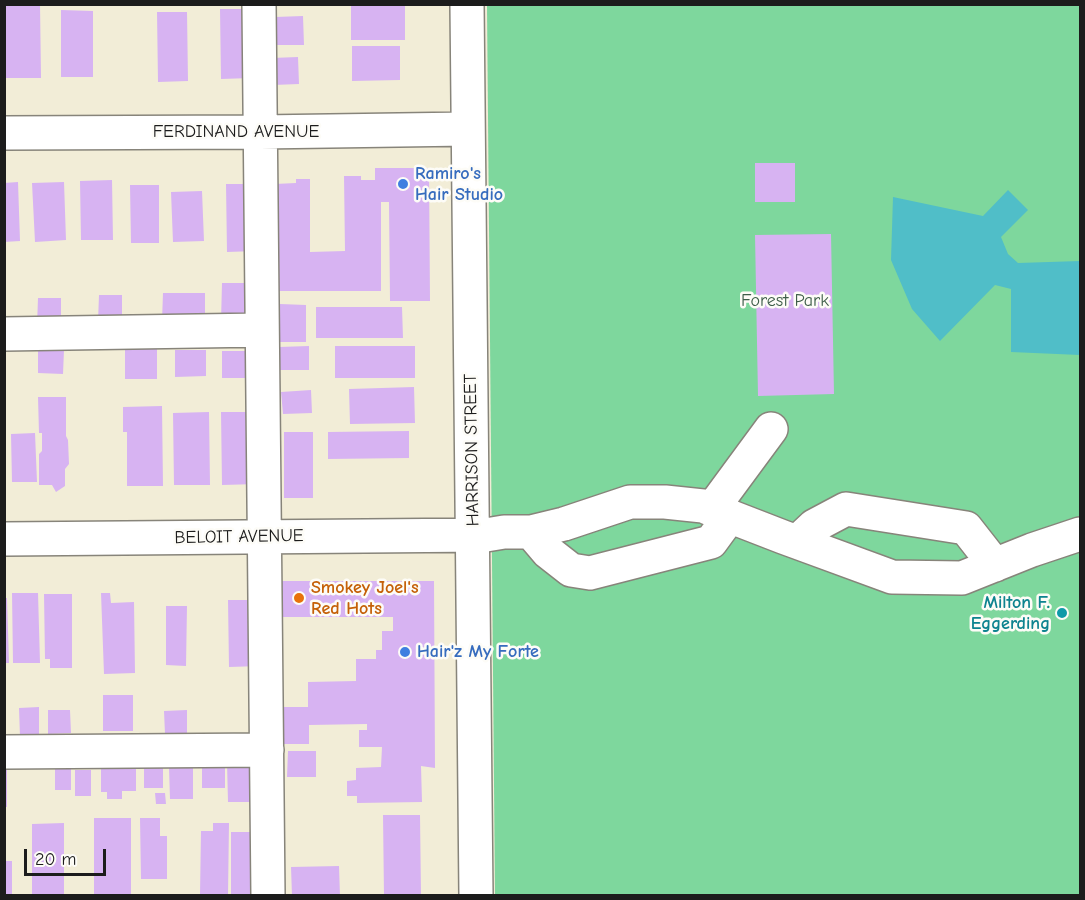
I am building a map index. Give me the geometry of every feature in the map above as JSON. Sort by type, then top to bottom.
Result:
[{"type":"street","points":[[259,4],[268,896]]},
{"type":"street","name":"HARRISON STREET","points":[[468,4],[476,896]]},
{"type":"street","name":"FERDINAND AVENUE","points":[[4,133],[468,129]]},
{"type":"street","points":[[4,334],[262,330]]},
{"type":"street","points":[[531,532],[548,552],[571,570],[590,573],[711,542],[721,513],[771,429]]},
{"type":"street","name":"BELOIT AVENUE","points":[[4,539],[486,535],[531,532],[564,524],[630,502],[665,502],[703,506],[892,577],[962,578],[1080,534]]},
{"type":"street","points":[[798,542],[814,526],[846,509],[966,528],[995,565]]},
{"type":"street","points":[[4,752],[267,750]]},
{"type":"green space","name":"Forest Park","points":[[487,5],[1080,5],[1080,895],[495,895]]},
{"type":"water","points":[[1008,190],[1028,210],[1001,237],[1008,254],[1018,263],[1080,261],[1080,355],[1011,352],[1011,289],[995,285],[940,341],[912,309],[891,260],[893,197],[983,216]]},
{"type":"building","points":[[4,4],[40,4],[41,78],[4,78]]},
{"type":"building","points":[[351,4],[405,4],[405,40],[351,40]]},
{"type":"building","points":[[220,9],[250,9],[251,78],[221,79]]},
{"type":"building","points":[[61,10],[93,11],[93,77],[61,77]]},
{"type":"building","points":[[157,12],[187,12],[188,81],[158,82]]},
{"type":"building","points":[[303,16],[304,45],[276,45],[275,17]]},
{"type":"building","points":[[352,46],[400,46],[400,80],[352,81]]},
{"type":"building","points":[[298,57],[299,84],[273,85],[272,58]]},
{"type":"building","points":[[755,163],[795,163],[795,202],[755,202]]},
{"type":"building","points":[[375,168],[429,168],[430,301],[390,301],[389,202],[381,202],[381,291],[276,291],[275,184],[296,183],[296,179],[310,179],[310,252],[345,251],[344,176],[361,176],[361,180],[375,180]]},
{"type":"building","points":[[112,180],[113,240],[81,240],[80,181]]},
{"type":"building","points":[[18,182],[20,241],[4,242],[4,183]]},
{"type":"building","points":[[64,182],[66,240],[35,242],[32,183]]},
{"type":"building","points":[[226,184],[255,184],[256,251],[227,252]]},
{"type":"building","points":[[130,185],[159,185],[159,243],[131,243]]},
{"type":"building","points":[[202,191],[204,241],[173,242],[171,192]]},
{"type":"building","points":[[831,234],[834,394],[758,396],[755,235]]},
{"type":"building","points":[[222,283],[253,283],[251,322],[221,321]]},
{"type":"building","points":[[163,293],[205,293],[205,321],[162,321]]},
{"type":"building","points":[[99,295],[122,295],[122,322],[98,322]]},
{"type":"building","points":[[38,298],[61,298],[61,326],[37,326]]},
{"type":"building","points":[[280,304],[306,305],[306,342],[279,342]]},
{"type":"building","points":[[316,307],[402,307],[403,338],[316,338]]},
{"type":"building","points":[[309,346],[309,370],[280,370],[279,347]]},
{"type":"building","points":[[335,346],[415,346],[415,378],[335,378]]},
{"type":"building","points":[[157,347],[157,379],[125,379],[125,348]]},
{"type":"building","points":[[38,350],[64,350],[63,374],[38,373]]},
{"type":"building","points":[[175,350],[206,350],[206,376],[175,377]]},
{"type":"building","points":[[222,351],[253,351],[253,378],[222,378]]},
{"type":"building","points":[[414,387],[415,423],[350,424],[349,389]]},
{"type":"building","points":[[311,390],[312,413],[283,414],[281,392]]},
{"type":"building","points":[[38,397],[66,397],[69,464],[65,469],[65,486],[56,492],[52,485],[39,485],[42,433],[39,433]]},
{"type":"building","points":[[162,406],[163,486],[127,486],[127,432],[123,432],[123,407]]},
{"type":"building","points":[[209,412],[210,485],[174,485],[173,413]]},
{"type":"building","points":[[221,412],[257,412],[258,484],[222,485]]},
{"type":"building","points":[[409,431],[409,458],[328,459],[328,432]]},
{"type":"building","points":[[284,432],[313,432],[313,498],[284,498]]},
{"type":"building","points":[[35,433],[37,482],[12,482],[11,434]]},
{"type":"building","points":[[276,581],[434,581],[435,768],[421,766],[422,802],[357,803],[357,796],[347,796],[347,781],[356,780],[356,768],[381,767],[382,747],[359,747],[359,730],[367,730],[367,724],[309,725],[309,744],[282,744],[282,707],[308,707],[308,682],[356,681],[356,659],[376,659],[376,650],[382,650],[382,631],[393,631],[393,617],[276,617]]},
{"type":"building","points":[[12,593],[38,593],[40,663],[13,663]]},
{"type":"building","points":[[101,593],[110,593],[111,603],[134,602],[135,673],[104,674]]},
{"type":"building","points":[[44,594],[72,594],[72,668],[50,668],[50,659],[45,659]]},
{"type":"building","points":[[4,598],[7,598],[9,663],[4,663]]},
{"type":"building","points":[[228,600],[259,600],[260,666],[229,667]]},
{"type":"building","points":[[166,606],[187,606],[186,666],[166,665]]},
{"type":"building","points":[[103,695],[133,695],[133,731],[103,731]]},
{"type":"building","points":[[39,707],[39,736],[20,737],[19,708]]},
{"type":"building","points":[[48,710],[70,710],[71,733],[48,734]]},
{"type":"building","points":[[187,710],[187,733],[165,734],[164,711]]},
{"type":"building","points":[[288,751],[316,751],[316,777],[287,777]]},
{"type":"building","points":[[144,761],[163,761],[163,788],[144,788]]},
{"type":"building","points":[[101,762],[136,762],[136,791],[122,791],[122,799],[107,799],[107,792],[101,792]]},
{"type":"building","points":[[202,762],[225,762],[225,788],[202,788]]},
{"type":"building","points":[[227,762],[260,762],[260,802],[228,802]]},
{"type":"building","points":[[55,764],[71,764],[71,790],[55,790]]},
{"type":"building","points":[[169,767],[193,767],[193,799],[170,799]]},
{"type":"building","points":[[4,769],[7,769],[7,807],[4,807]]},
{"type":"building","points":[[75,770],[91,770],[91,796],[75,796]]},
{"type":"building","points":[[155,793],[165,793],[166,804],[156,804]]},
{"type":"building","points":[[383,815],[420,815],[421,896],[384,896]]},
{"type":"building","points":[[94,818],[131,818],[131,896],[94,896]]},
{"type":"building","points":[[140,818],[160,818],[160,836],[167,836],[167,879],[141,879]]},
{"type":"building","points":[[64,823],[64,896],[32,896],[32,824]]},
{"type":"building","points":[[213,823],[229,823],[228,895],[200,895],[201,831],[213,831]]},
{"type":"building","points":[[231,832],[256,832],[261,895],[231,895]]},
{"type":"building","points":[[4,861],[12,861],[12,896],[4,896]]},
{"type":"building","points":[[339,866],[340,896],[292,896],[291,867]]},
{"type":"place","name":"Ramiro's Hair Studio","points":[[403,184]]},
{"type":"place","name":"Smokey Joel's Red Hots","points":[[299,598]]},
{"type":"place","name":"Milton F. Eggerding","points":[[1062,613]]},
{"type":"place","name":"Hair'z My Forte","points":[[405,652]]}]
